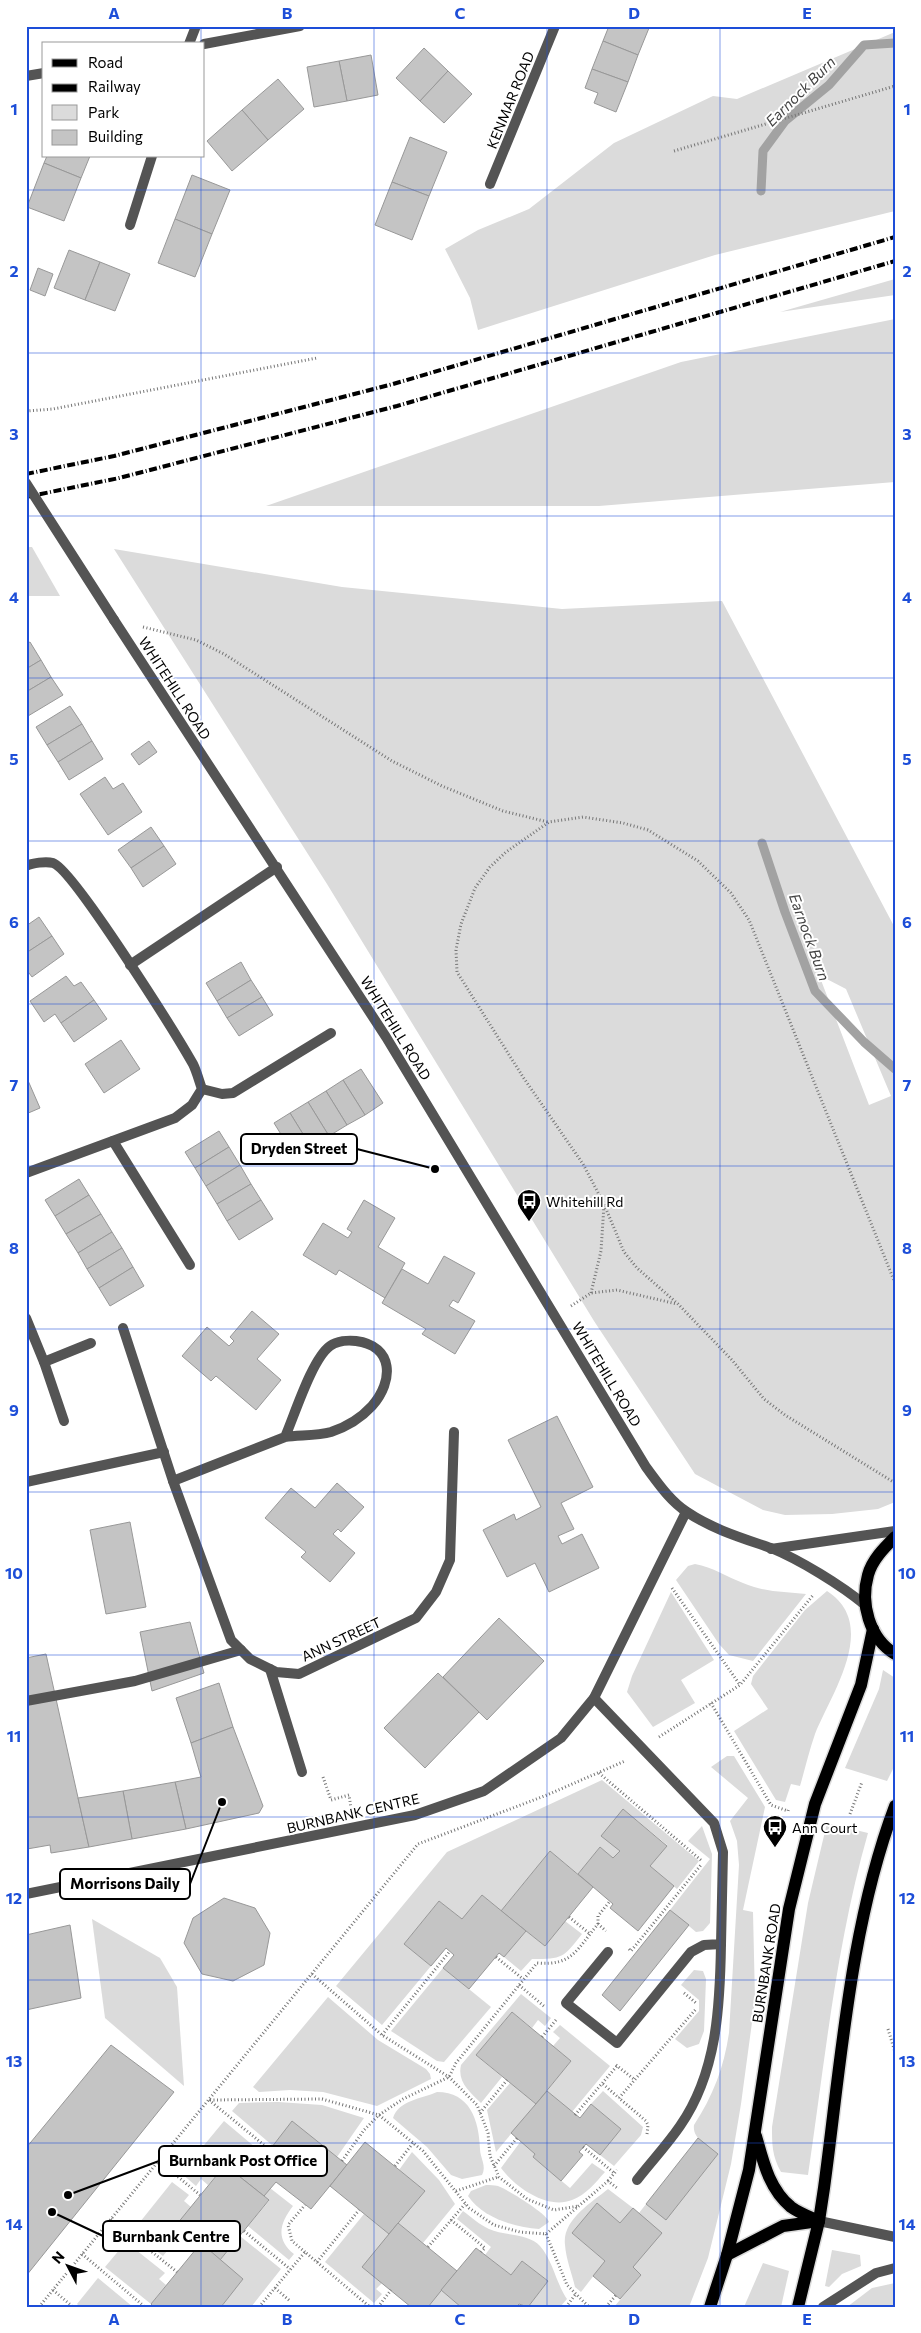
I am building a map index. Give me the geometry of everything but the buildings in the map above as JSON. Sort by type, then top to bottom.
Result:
[{"type":"main road","points":[[895,1537],[875,1559],[868,1574],[865,1605],[873,1629],[881,1642],[895,1654]]},
{"type":"main road","name":"BURNBANK ROAD","points":[[710,2307],[727,2255],[749,2170],[789,1909],[815,1804],[861,1686],[873,1629]]},
{"type":"main road","points":[[798,2307],[819,2221],[855,1962],[870,1884],[895,1806]]},
{"type":"main road","points":[[755,2132],[766,2170],[775,2190],[792,2208],[819,2221]]},
{"type":"main road","points":[[727,2255],[784,2226],[819,2221]]},
{"type":"street","points":[[190,42],[196,26]]},
{"type":"street","points":[[205,44],[300,26]]},
{"type":"street","name":"KENMAR ROAD","points":[[490,184],[555,26]]},
{"type":"street","points":[[26,76],[42,73]]},
{"type":"street","points":[[130,225],[151,158]]},
{"type":"street","name":"WHITEHILL ROAD","points":[[26,482],[386,1037],[646,1467],[666,1494],[686,1512],[742,1539],[771,1549],[847,1589],[865,1605]]},
{"type":"street","points":[[26,866],[30,864],[53,863],[69,876],[194,1066],[202,1089]]},
{"type":"street","points":[[130,966],[277,867]]},
{"type":"street","points":[[202,1089],[222,1094],[233,1093],[331,1033]]},
{"type":"street","points":[[26,1173],[175,1118],[192,1105],[202,1089]]},
{"type":"street","points":[[113,1141],[190,1265]]},
{"type":"street","points":[[26,1318],[44,1362],[64,1421]]},
{"type":"street","name":"ANN STREET","points":[[124,1328],[173,1481],[231,1640],[250,1659],[276,1672],[300,1674],[416,1618],[436,1592],[450,1560],[454,1432]]},
{"type":"street","points":[[173,1481],[285,1437],[330,1432],[355,1421],[373,1404],[388,1372],[386,1360],[379,1350],[367,1343],[347,1340],[331,1345],[318,1358],[285,1437]]},
{"type":"street","points":[[44,1362],[91,1343]]},
{"type":"street","points":[[26,1482],[164,1452]]},
{"type":"street","name":"BURNBANK CENTRE","points":[[26,1894],[415,1815],[484,1791],[561,1738],[594,1698],[686,1512]]},
{"type":"street","name":"WHITEHILL ROAD","points":[[771,1549],[895,1531]]},
{"type":"street","points":[[26,1701],[135,1681],[240,1650]]},
{"type":"street","points":[[270,1669],[302,1772]]},
{"type":"street","points":[[594,1698],[714,1823],[723,1852],[721,1944],[715,2039],[704,2082],[681,2125],[637,2180]]},
{"type":"street","points":[[608,1952],[566,2002],[617,2043],[691,1952],[704,1945],[721,1944]]},
{"type":"street","points":[[819,2221],[895,2237]]},
{"type":"street","points":[[823,2307],[876,2273],[895,2268]]},
{"type":"path","points":[[674,151],[895,86]]},
{"type":"path","points":[[26,411],[53,409],[317,358]]},
{"type":"path","points":[[114,620],[196,640],[224,654],[392,761],[442,786],[503,811],[549,822],[583,816],[623,823],[648,830],[698,861],[730,893],[749,920],[895,1283]]},
{"type":"path","points":[[549,822],[506,852],[490,867],[475,888],[461,924],[456,950],[456,972],[523,1077],[583,1164],[604,1204],[624,1252],[637,1268],[678,1304],[732,1360],[764,1399],[785,1415],[895,1483]]},
{"type":"path","points":[[590,1293],[601,1251],[604,1204]]},
{"type":"path","points":[[556,1316],[590,1293],[617,1290],[678,1304]]},
{"type":"path","points":[[653,1580],[674,1589],[740,1685]]},
{"type":"path","points":[[711,1703],[771,1805],[788,1810],[790,1804]]},
{"type":"path","points":[[302,1772],[319,1767],[331,1800],[349,1795],[355,1828]]},
{"type":"path","points":[[599,1773],[704,1862],[625,1958]]},
{"type":"path","points":[[850,1814],[862,1782]]},
{"type":"path","points":[[39,2307],[418,1844]]},
{"type":"path","points":[[342,2161],[364,2130],[378,2115],[403,2099],[431,2087],[448,2077],[456,2063],[537,1963],[551,1964],[571,1957],[598,1924],[598,1916],[610,1901]]},
{"type":"path","points":[[569,1917],[590,1934]]},
{"type":"path","points":[[598,1924],[611,1934]]},
{"type":"path","points":[[624,1945],[631,1951]]},
{"type":"path","points":[[382,2035],[450,1952]]},
{"type":"path","points":[[496,1957],[523,1979]]},
{"type":"path","points":[[312,1974],[382,2035],[448,2077],[477,2105],[488,2133],[490,2156],[498,2176],[528,2199],[554,2210],[580,2206]]},
{"type":"path","points":[[620,2098],[696,2010],[697,2004]]},
{"type":"path","points":[[542,2037],[558,2017]]},
{"type":"path","points":[[888,2030],[895,2052]]},
{"type":"path","points":[[575,2115],[617,2066]]},
{"type":"path","points":[[480,2113],[507,2080]]},
{"type":"path","points":[[603,2084],[646,2121],[648,2126],[646,2136]]},
{"type":"path","points":[[209,2100],[322,2099],[378,2115],[422,2151],[465,2204],[494,2225],[520,2232],[546,2234],[608,2181],[621,2166]]},
{"type":"path","points":[[209,2100],[270,2150]]},
{"type":"path","points":[[494,2166],[517,2138]]},
{"type":"path","points":[[395,2166],[413,2143]]},
{"type":"path","points":[[583,2147],[614,2173]]},
{"type":"path","points":[[159,2162],[200,2195]]},
{"type":"path","points":[[456,2191],[498,2176]]},
{"type":"path","points":[[608,2181],[619,2190]]},
{"type":"path","points":[[428,2247],[465,2204]]},
{"type":"path","points":[[305,2205],[288,2225],[292,2241],[370,2307]]},
{"type":"path","points":[[317,2262],[360,2210]]},
{"type":"path","points":[[111,2219],[177,2272]]},
{"type":"path","points":[[451,2220],[485,2248],[482,2252]]},
{"type":"path","points":[[244,2231],[290,2269]]},
{"type":"path","points":[[546,2234],[567,2285],[589,2307]]},
{"type":"path","points":[[259,2307],[305,2252]]},
{"type":"path","points":[[82,2254],[145,2307]]},
{"type":"path","points":[[275,2288],[290,2301]]},
{"type":"path","points":[[53,2290],[73,2307]]},
{"type":"path","points":[[378,2307],[391,2290]]},
{"type":"path","points":[[566,2307],[575,2295]]},
{"type":"path","points":[[606,2307],[616,2295]]},
{"type":"green space","points":[[895,32],[895,211],[715,255],[478,330],[470,298],[445,249],[478,230],[529,209],[614,143],[713,96],[737,99]]},
{"type":"green space","points":[[895,279],[895,295],[780,312]]},
{"type":"green space","points":[[895,319],[895,482],[599,506],[266,506],[681,362]]},
{"type":"green space","points":[[26,547],[32,547],[60,596],[26,596]]},
{"type":"green space","points":[[114,549],[342,587],[562,609],[722,601],[895,928],[895,1502],[878,1509],[832,1514],[785,1515],[763,1510],[695,1474],[594,1321],[327,884]],"holes":[[[819,975],[846,989],[891,1096],[869,1105]]]},
{"type":"green space","points":[[695,1564],[708,1567],[737,1581],[758,1588],[806,1594],[753,1661],[729,1655],[719,1644],[676,1580],[688,1566]]},
{"type":"green space","points":[[827,1591],[842,1605],[850,1622],[851,1641],[840,1680],[815,1734],[800,1786],[791,1784],[785,1802],[776,1800],[734,1731],[768,1709],[751,1684],[753,1676],[805,1610]]},
{"type":"green space","points":[[671,1592],[714,1660],[681,1680],[695,1703],[653,1727],[627,1692],[632,1676]]},
{"type":"green space","points":[[883,1670],[895,1678],[895,1765],[887,1781],[845,1768],[879,1689]]},
{"type":"green space","points":[[727,1756],[734,1756],[765,1807],[743,1910],[753,1912],[755,2000],[731,2164],[708,2258],[689,2307],[614,2307],[641,2275],[633,2267],[639,2213],[646,2204],[666,2219],[718,2154],[698,2138],[694,2125],[717,2081],[729,2033],[739,1865],[737,1841],[730,1821],[748,1798],[711,1767]]},
{"type":"green space","points":[[602,1780],[699,1861],[677,1889],[650,1866],[667,1845],[623,1809],[620,1851],[613,1858],[600,1847],[578,1874],[550,1851],[501,1911],[482,1895],[462,1919],[439,1901],[404,1944],[431,1966],[382,2025],[336,1986],[447,1852]]},
{"type":"green space","points":[[827,1823],[868,1833],[839,1960],[808,2175],[781,2172],[773,2150],[772,2127],[808,1903]]},
{"type":"green space","points":[[702,1826],[712,1854],[710,1923],[703,1931],[696,1932],[670,1910],[710,1859],[688,1841]]},
{"type":"green space","points":[[92,1919],[160,1958],[177,1987],[184,2086],[105,2018]]},
{"type":"green space","points":[[565,1921],[582,1934],[571,1948],[561,1956],[532,1959],[521,1971],[504,1957],[526,1931],[545,1946]]},
{"type":"green space","points":[[443,1968],[491,2007],[444,2062],[437,2061],[391,2031]]},
{"type":"green space","points":[[694,1970],[703,1971],[706,1979],[704,2031],[699,2044],[687,2048],[675,2039],[699,2011],[699,2000],[681,1985]]},
{"type":"green space","points":[[521,1994],[551,2018],[545,2026],[538,2020],[532,2028],[512,2012],[476,2055],[502,2077],[481,2103],[463,2082],[460,2071],[461,2065]]},
{"type":"green space","points":[[328,1997],[378,2040],[426,2069],[431,2079],[377,2106],[323,2092],[290,2090],[259,2092],[253,2087]]},
{"type":"green space","points":[[560,2025],[610,2066],[572,2112],[547,2091],[571,2061],[553,2046],[560,2038],[553,2032]]},
{"type":"green space","points":[[510,2083],[536,2104],[496,2152],[487,2110]]},
{"type":"green space","points":[[603,2091],[643,2127],[641,2135],[614,2166],[600,2155],[621,2129],[591,2104]]},
{"type":"green space","points":[[437,2092],[448,2093],[458,2097],[465,2102],[475,2118],[484,2165],[482,2175],[462,2179],[451,2175],[427,2147],[393,2118],[400,2107],[405,2104]]},
{"type":"green space","points":[[278,2102],[322,2105],[364,2118],[337,2157],[293,2122],[273,2146],[232,2111],[239,2103]]},
{"type":"green space","points":[[224,2121],[256,2148],[235,2173],[225,2165],[208,2185],[201,2179],[196,2186],[181,2173]]},
{"type":"green space","points":[[521,2141],[535,2154],[533,2157],[570,2188],[592,2163],[605,2172],[586,2192],[577,2198],[562,2202],[542,2199],[523,2189],[501,2168]]},
{"type":"green space","points":[[412,2152],[439,2180],[455,2204],[423,2243],[398,2223],[425,2191],[399,2170]]},
{"type":"green space","points":[[172,2182],[189,2195],[184,2201],[191,2207],[177,2224],[184,2230],[163,2256],[132,2232]]},
{"type":"green space","points":[[486,2185],[498,2186],[510,2192],[541,2213],[549,2222],[539,2229],[519,2226],[490,2216],[474,2204],[468,2196],[471,2191]]},
{"type":"green space","points":[[270,2188],[293,2206],[285,2219],[282,2231],[284,2243],[294,2254],[289,2260],[248,2226],[269,2201],[264,2196]]},
{"type":"green space","points":[[608,2189],[633,2208],[620,2223],[596,2204],[572,2233],[605,2261],[581,2292],[575,2287],[567,2256],[565,2236],[568,2228],[579,2213]]},
{"type":"green space","points":[[463,2211],[489,2229],[530,2239],[540,2246],[548,2258],[567,2299],[560,2307],[528,2307],[548,2281],[522,2261],[511,2275],[485,2255],[491,2247],[457,2219]]},
{"type":"green space","points":[[364,2214],[389,2234],[382,2283],[376,2289],[382,2294],[374,2303],[325,2262]]},
{"type":"green space","points":[[240,2236],[281,2269],[251,2307],[226,2307],[223,2304],[243,2279],[220,2260]]},
{"type":"green space","points":[[126,2242],[165,2273],[159,2279],[166,2285],[151,2304],[105,2267]]},
{"type":"green space","points":[[832,2250],[860,2255],[861,2266],[842,2274],[829,2287],[825,2286]]},
{"type":"green space","points":[[763,2263],[789,2271],[781,2307],[744,2307]]},
{"type":"green space","points":[[98,2278],[133,2307],[80,2307],[77,2304]]},
{"type":"green space","points":[[895,2283],[895,2307],[847,2307],[872,2288]]},
{"type":"green space","points":[[441,2290],[461,2307],[428,2307]]},
{"type":"waterway","name":"Earnock Burn","points":[[761,191],[763,151],[785,121],[829,85],[864,45],[895,43]]},
{"type":"waterway","name":"Earnock Burn","points":[[762,843],[785,912],[815,991],[864,1042],[895,1069]]},
{"type":"railway","points":[[26,474],[114,456],[393,384],[895,237]]},
{"type":"railway","points":[[26,497],[119,478],[397,406],[895,261]]},
{"type":"place","name":"Dryden Street","points":[[435,1169]]},
{"type":"place","name":"Whitehill Rd","points":[[529,1222]]},
{"type":"place","name":"Morrisons Daily","points":[[222,1802]]},
{"type":"place","name":"Ann Court","points":[[775,1848]]},
{"type":"place","name":"Burnbank Post Office","points":[[68,2195]]},
{"type":"place","name":"Burnbank Centre","points":[[52,2212]]}]
